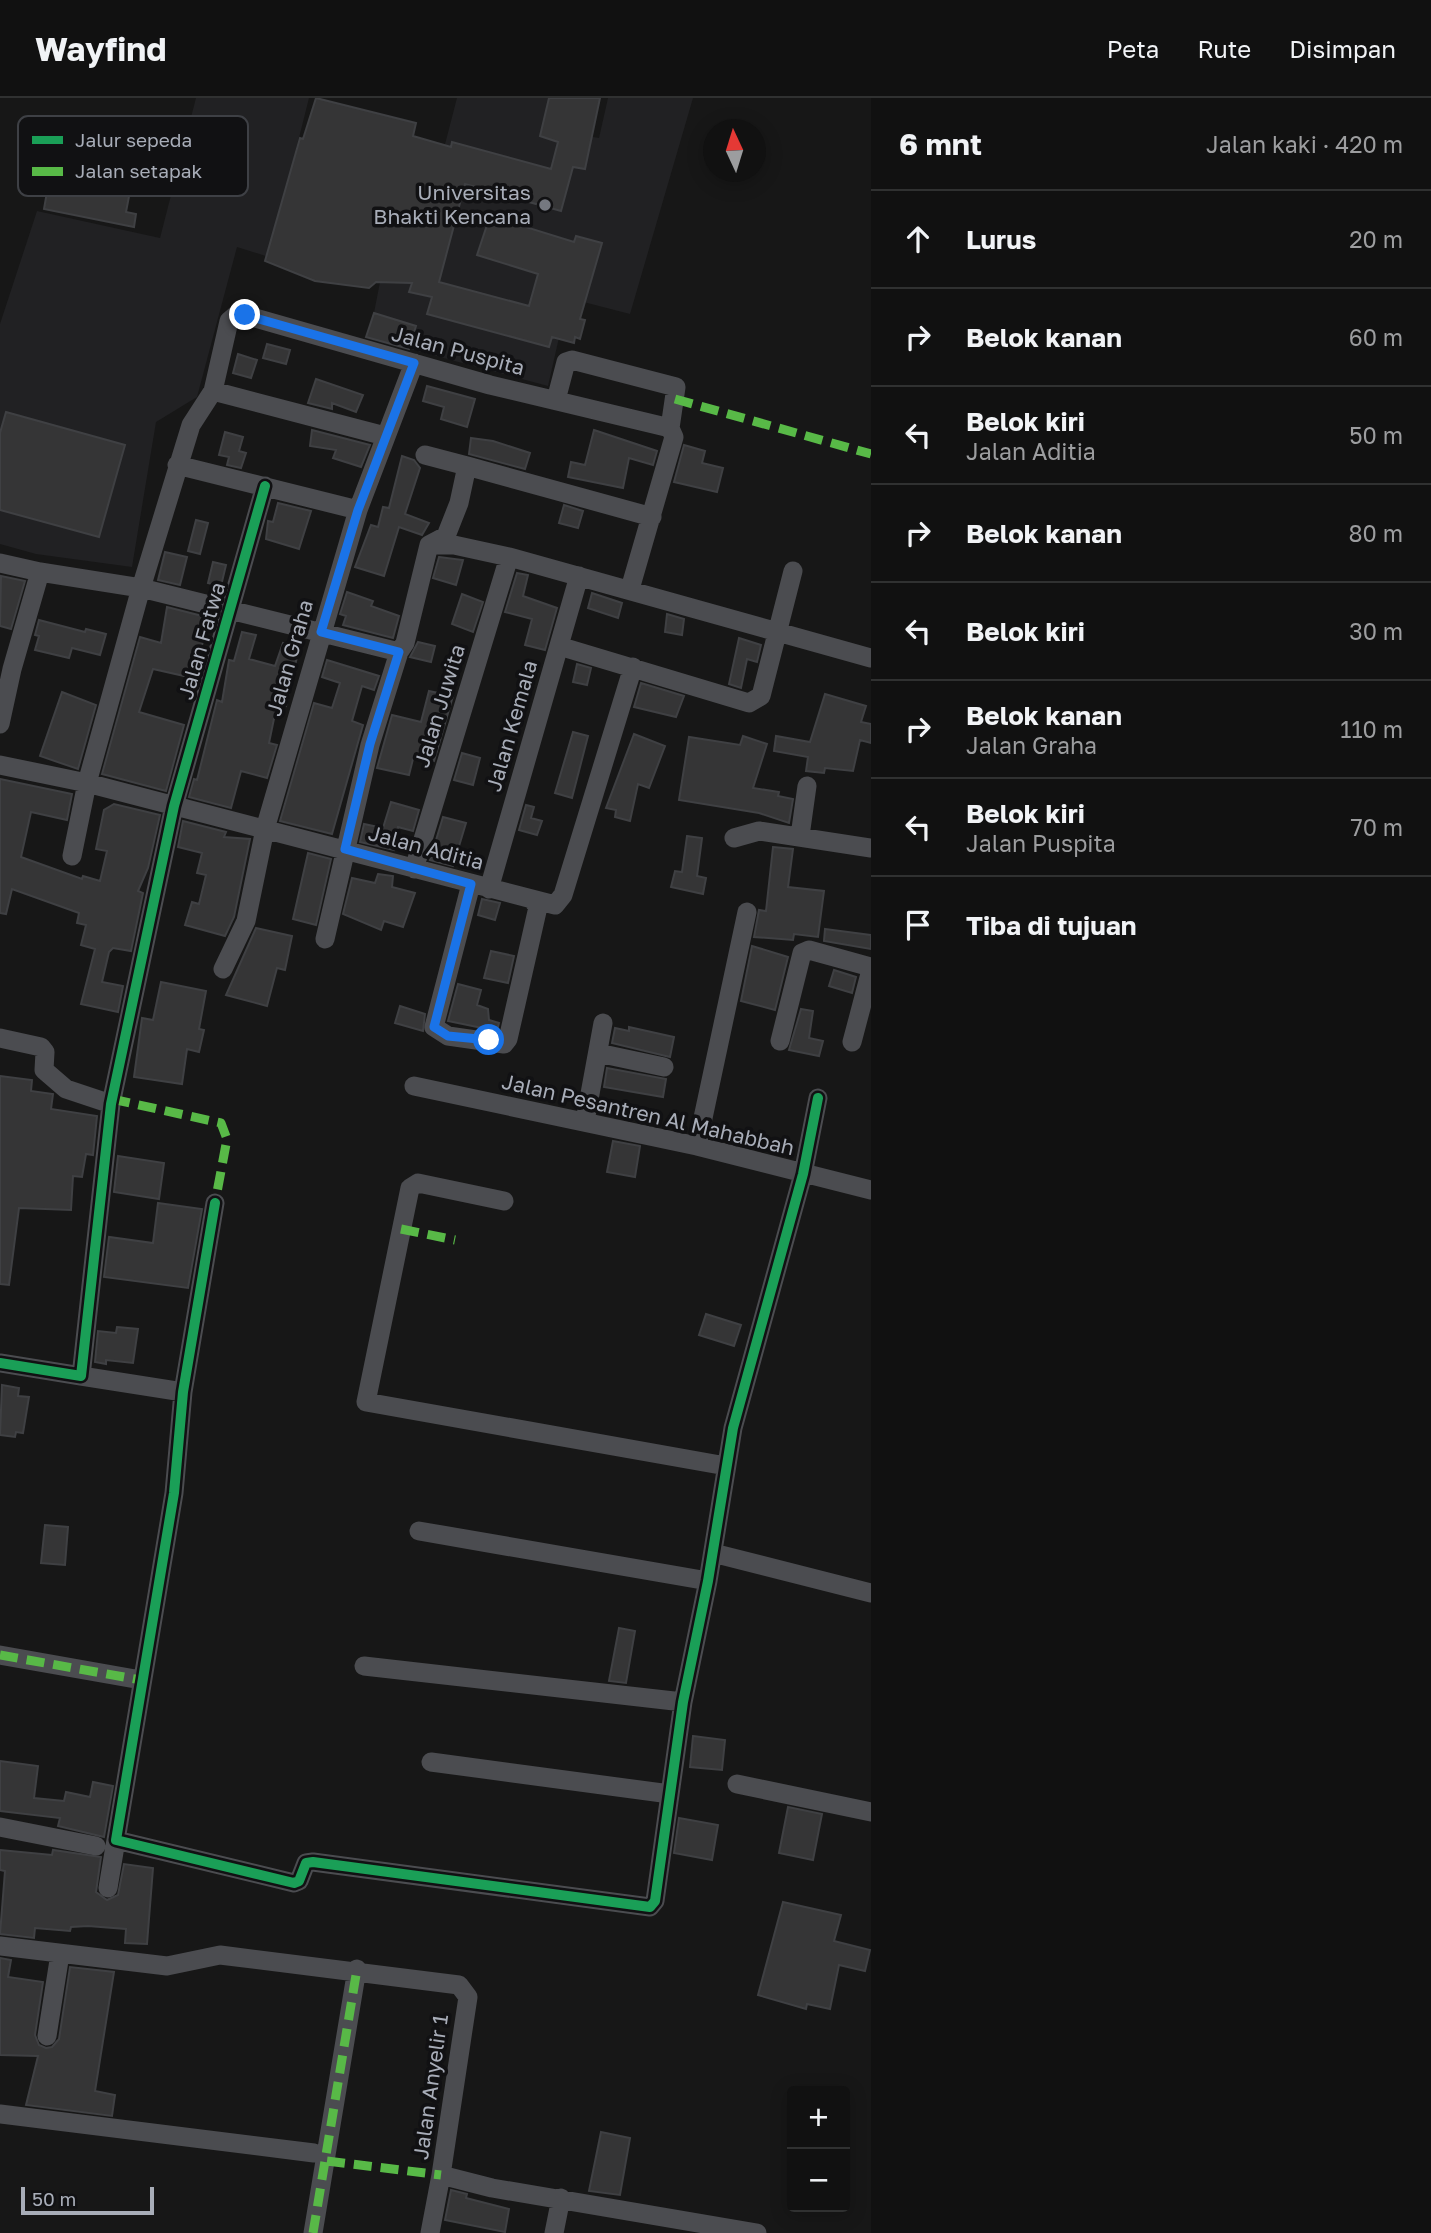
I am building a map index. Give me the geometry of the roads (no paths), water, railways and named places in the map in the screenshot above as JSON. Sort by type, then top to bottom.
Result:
[{"type":"street","name":"Jalan Puspita","points":[[213,391],[229,321],[236,315],[670,428]]},
{"type":"street","points":[[556,400],[566,362],[572,360],[673,384],[677,391],[670,428],[674,437],[631,589]]},
{"type":"street","name":"Jalan Graha","points":[[223,969],[246,921],[265,829],[358,510],[414,363]]},
{"type":"street","points":[[72,856],[87,783],[177,465],[191,425],[213,391],[385,436]]},
{"type":"street","points":[[425,455],[652,517]]},
{"type":"street","points":[[177,465],[358,510]]},
{"type":"street","points":[[325,939],[370,744],[399,652],[405,643],[429,545],[446,536],[459,503],[467,466]]},
{"type":"street","name":"Jalan Fatwa","points":[[81,1376],[111,1104],[174,806],[232,610],[265,486]]},
{"type":"street","points":[[429,545],[454,545],[509,557],[871,658]]},
{"type":"street","name":"Jalan Juwita","points":[[414,869],[509,557]]},
{"type":"street","points":[[0,563],[141,588],[399,652]]},
{"type":"street","points":[[559,646],[749,703],[755,702],[761,696],[779,634],[793,571]]},
{"type":"street","points":[[0,724],[6,668],[40,572]]},
{"type":"street","name":"Jalan Kemala","points":[[534,902],[538,907],[508,1039],[503,1044],[448,1036],[434,1027],[559,646],[579,576]]},
{"type":"street","points":[[534,902],[555,905],[562,895],[633,667]]},
{"type":"street","name":"Jalan Aditia","points":[[0,765],[87,783],[345,849],[534,902]]},
{"type":"street","points":[[800,836],[807,786]]},
{"type":"street","points":[[734,838],[759,831],[871,848]]},
{"type":"street","points":[[697,1146],[747,912]]},
{"type":"street","points":[[780,1041],[802,954],[810,950],[871,969],[852,1042]]},
{"type":"street","points":[[585,1121],[603,1023]]},
{"type":"street","points":[[0,1038],[41,1047],[44,1052],[44,1070],[55,1083],[111,1104]]},
{"type":"street","points":[[598,1053],[664,1067]]},
{"type":"street","name":"Jalan Pesantren Al Mahabbah","points":[[414,1086],[697,1146],[871,1190]]},
{"type":"street","points":[[116,1840],[294,1883],[299,1881],[306,1863],[313,1862],[650,1907],[654,1901],[683,1702],[708,1581],[740,1394],[803,1174],[818,1098]]},
{"type":"street","points":[[504,1201],[418,1184],[410,1188],[366,1402],[726,1466]]},
{"type":"street","points":[[108,1888],[174,1493],[183,1392],[215,1203]]},
{"type":"street","points":[[0,1363],[183,1392]]},
{"type":"street","points":[[419,1531],[708,1581]]},
{"type":"street","points":[[713,1553],[871,1593]]},
{"type":"street","points":[[0,1655],[142,1680]]},
{"type":"street","points":[[364,1666],[683,1702]]},
{"type":"street","points":[[431,1762],[670,1794]]},
{"type":"street","points":[[737,1784],[871,1812]]},
{"type":"street","points":[[0,1827],[96,1846]]},
{"type":"street","name":"Jalan Anyelir 1","points":[[0,1946],[167,1966],[220,1955],[357,1969],[459,1985],[468,1997],[441,2175],[492,2188],[757,2233]]},
{"type":"street","points":[[47,2036],[60,1954]]},
{"type":"street","points":[[313,2233],[357,1969]]},
{"type":"street","points":[[0,2114],[314,2153]]},
{"type":"street","points":[[430,2233],[441,2175]]},
{"type":"street","points":[[554,2233],[561,2198]]},
{"type":"place","name":"Universitas Bhakti Kencana","points":[[545,205]]}]
